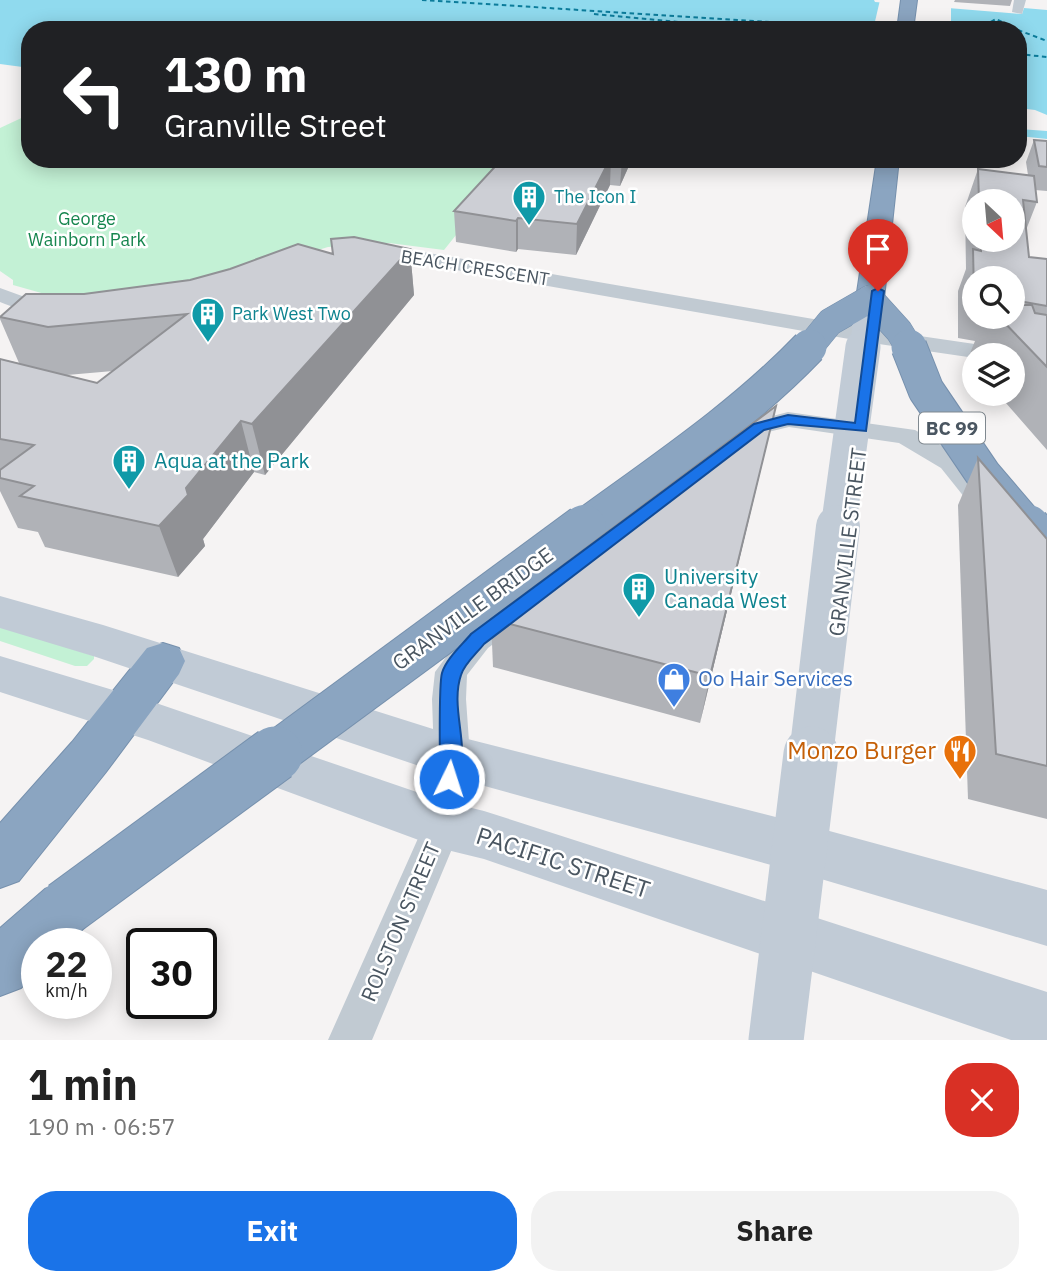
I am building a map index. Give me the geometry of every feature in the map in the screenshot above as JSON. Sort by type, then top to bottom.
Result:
[{"type":"highway","points":[[906,21],[909,0]]},
{"type":"highway","points":[[871,317],[887,168]]},
{"type":"highway","name":"BC 99","points":[[871,317],[899,331],[914,355],[926,390],[983,474],[1047,549]]},
{"type":"highway","name":"GRANVILLE BRIDGE","points":[[0,967],[65,908],[700,442],[785,372],[817,340],[830,322],[871,317]]},
{"type":"highway","points":[[0,863],[89,757],[163,661]]},
{"type":"main road","points":[[776,1040],[841,504],[871,317]]},
{"type":"main road","points":[[0,612],[163,661],[452,756],[811,851],[1047,918]]},
{"type":"main road","name":"PACIFIC STREET","points":[[0,674],[123,712],[348,789],[443,825],[484,835],[1047,1022]]},
{"type":"street","name":"GRANVILLE STREET","points":[[811,851],[861,428],[871,317],[891,191]]},
{"type":"street","name":"BEACH CRESCENT","points":[[351,254],[411,256],[575,284],[871,317],[963,343]]},
{"type":"street","points":[[0,294],[33,306],[78,310]]},
{"type":"street","points":[[8,324],[33,306]]},
{"type":"street","name":"ROLSTON STREET","points":[[350,1040],[443,825],[452,756],[449,699],[452,672],[477,639],[759,427],[788,419],[906,436],[950,462],[1047,577]]},
{"type":"green space","name":"George Wainborn Park","points":[[21,118],[21,168],[510,168],[444,250],[389,243],[328,247],[193,288],[52,296],[13,285],[13,280],[0,271],[0,128]]},
{"type":"green space","points":[[0,626],[94,656],[94,659],[87,666],[75,666],[0,641]]},
{"type":"water","points":[[0,0],[874,0],[1022,14],[1024,8],[1047,10],[1047,139],[1027,137],[1027,21],[21,21],[21,67],[0,64]]},
{"type":"pier","points":[[880,0],[951,5],[951,21],[875,21]]},
{"type":"pier","points":[[1027,109],[1047,115],[1047,131],[1027,130]]},
{"type":"building","points":[[1034,140],[1047,141],[1047,167],[1039,166]]},
{"type":"building","points":[[494,168],[605,168],[577,224],[518,218],[516,221],[454,211]]},
{"type":"building","points":[[978,169],[1034,176],[1037,202],[1026,200],[1026,189],[979,189]]},
{"type":"building","points":[[1026,228],[1029,257],[1047,259],[1047,306],[1025,302],[1025,266],[973,266],[973,252],[1026,252]]},
{"type":"building","points":[[354,237],[410,249],[252,424],[241,421],[186,488],[188,495],[159,526],[20,496],[34,486],[0,478],[0,470],[34,445],[0,439],[0,359],[97,383],[187,314],[48,327],[0,317],[26,294],[84,294],[190,280],[230,269],[298,244],[333,254],[331,239]]},
{"type":"building","points":[[1025,305],[1032,305],[1035,313],[1047,315],[1047,367],[1011,329],[1025,329]]},
{"type":"building","name":"University Canada West","points":[[776,406],[710,676],[491,619]]},
{"type":"building","points":[[978,458],[1047,539],[1047,766],[996,754]]},
{"type":"ferry route","points":[[422,0],[753,21]]},
{"type":"ferry route","points":[[594,14],[668,21]]},
{"type":"ferry route","points":[[993,21],[1000,21]]},
{"type":"ferry route","points":[[1027,33],[1047,41]]},
{"type":"ferry route","points":[[1027,55],[1047,57]]},
{"type":"place","name":"The Icon I","points":[[529,227]]},
{"type":"place","name":"Park West Two","points":[[208,344]]},
{"type":"place","name":"Aqua at the Park","points":[[129,491]]},
{"type":"place","name":"University Canada West","points":[[639,619]]},
{"type":"place","name":"Oo Hair Services","points":[[674,709]]},
{"type":"place","name":"Monzo Burger","points":[[960,781]]},
{"type":"route","points":[[449,779],[452,756],[449,699],[452,672],[477,639],[759,427],[788,419],[861,428],[878,291]]}]
